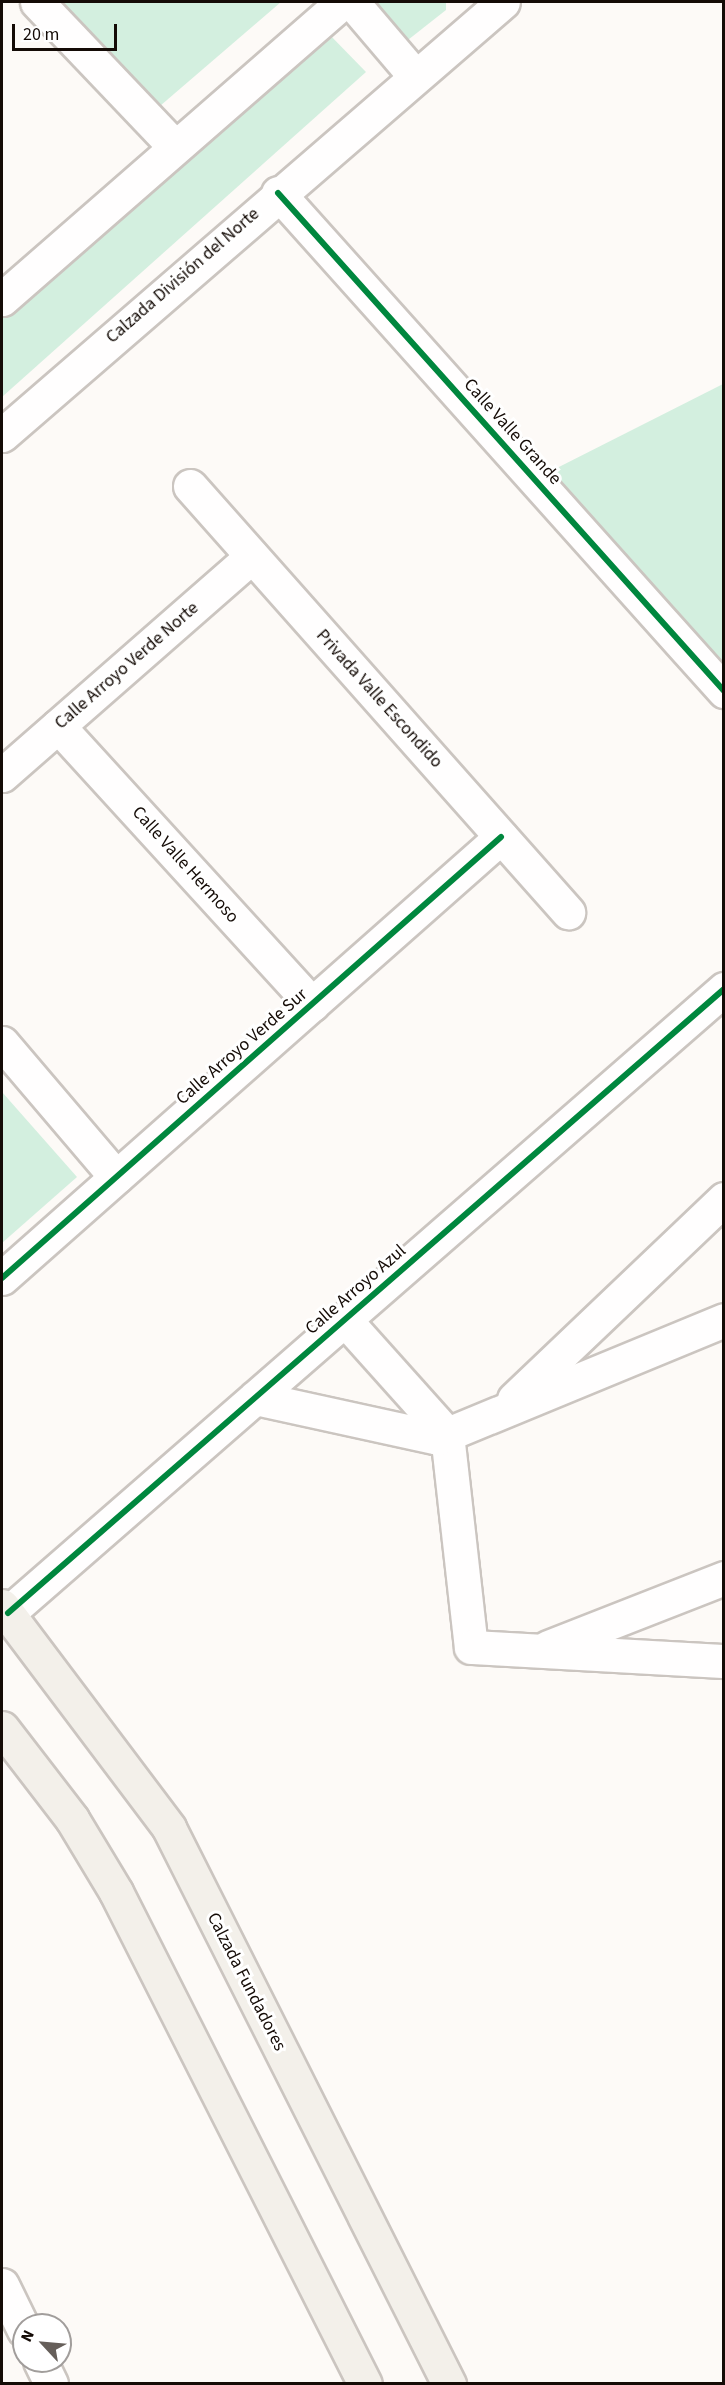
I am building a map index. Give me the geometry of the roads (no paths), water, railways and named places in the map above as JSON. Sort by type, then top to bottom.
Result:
[{"type":"main road","name":"Calzada Fundadores","points":[[5,1610],[169,1828],[449,2384]]},
{"type":"main road","points":[[2,1728],[72,1819],[116,1892],[365,2384]]},
{"type":"street","points":[[37,2],[175,147]]},
{"type":"street","points":[[2,299],[342,2]]},
{"type":"street","points":[[352,2],[415,76]]},
{"type":"street","name":"Calzada División del Norte","points":[[2,435],[499,3]]},
{"type":"street","name":"Calle Valle Grande","points":[[278,193],[723,692]]},
{"type":"street","name":"Privada Valle Escondido","points":[[190,486],[568,912]]},
{"type":"street","name":"Calle Arroyo Verde Norte","points":[[2,775],[252,556]]},
{"type":"street","name":"Calle Valle Hermoso","points":[[58,726],[312,1004]]},
{"type":"street","name":"Calle Arroyo Verde Sur","points":[[2,1278],[501,837]]},
{"type":"street","name":"Calle Arroyo Azul","points":[[5,1610],[255,1398],[723,989]]},
{"type":"street","points":[[2,1043],[116,1177]]},
{"type":"street","points":[[501,1412],[723,1199]]},
{"type":"street","points":[[345,1320],[447,1434],[471,1647],[723,1661]]},
{"type":"street","points":[[255,1398],[438,1438],[723,1320]]},
{"type":"street","points":[[538,1651],[723,1578]]},
{"type":"street","points":[[2,2285],[16,2313]]}]
